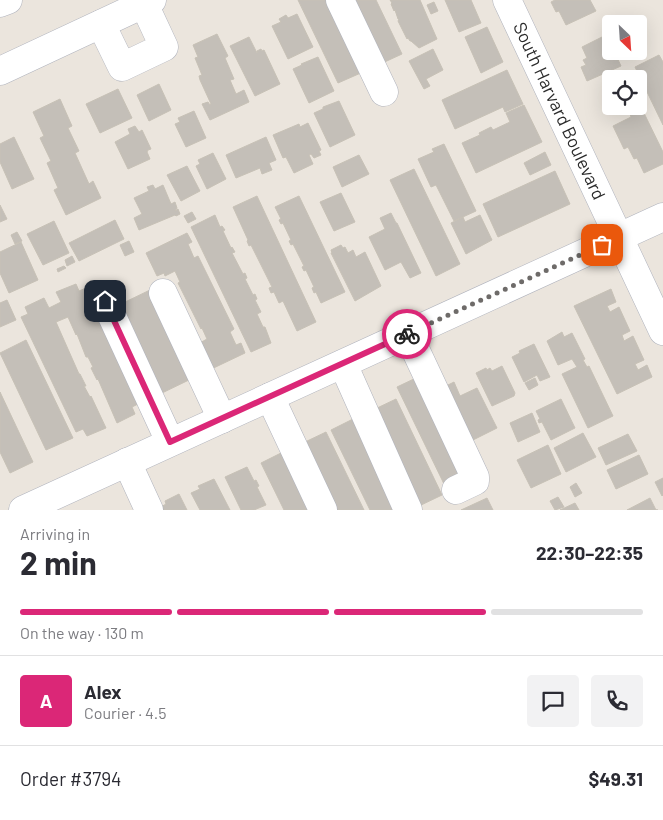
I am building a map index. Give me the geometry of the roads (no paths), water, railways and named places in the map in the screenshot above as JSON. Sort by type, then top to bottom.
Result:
[{"type":"street","points":[[0,4],[8,0]]},
{"type":"street","points":[[340,0],[384,92]]},
{"type":"street","name":"South Harvard Boulevard","points":[[507,0],[663,331]]},
{"type":"street","points":[[0,71],[100,24],[148,2],[164,47],[122,67],[100,24]]},
{"type":"street","points":[[23,510],[69,500],[127,462],[663,217]]},
{"type":"street","points":[[163,293],[222,418]]},
{"type":"street","points":[[105,301],[170,442]]},
{"type":"street","points":[[408,334],[475,477],[475,481],[456,490]]},
{"type":"street","points":[[343,364],[408,510]]},
{"type":"street","points":[[270,397],[323,510]]},
{"type":"street","points":[[127,462],[150,510]]}]
